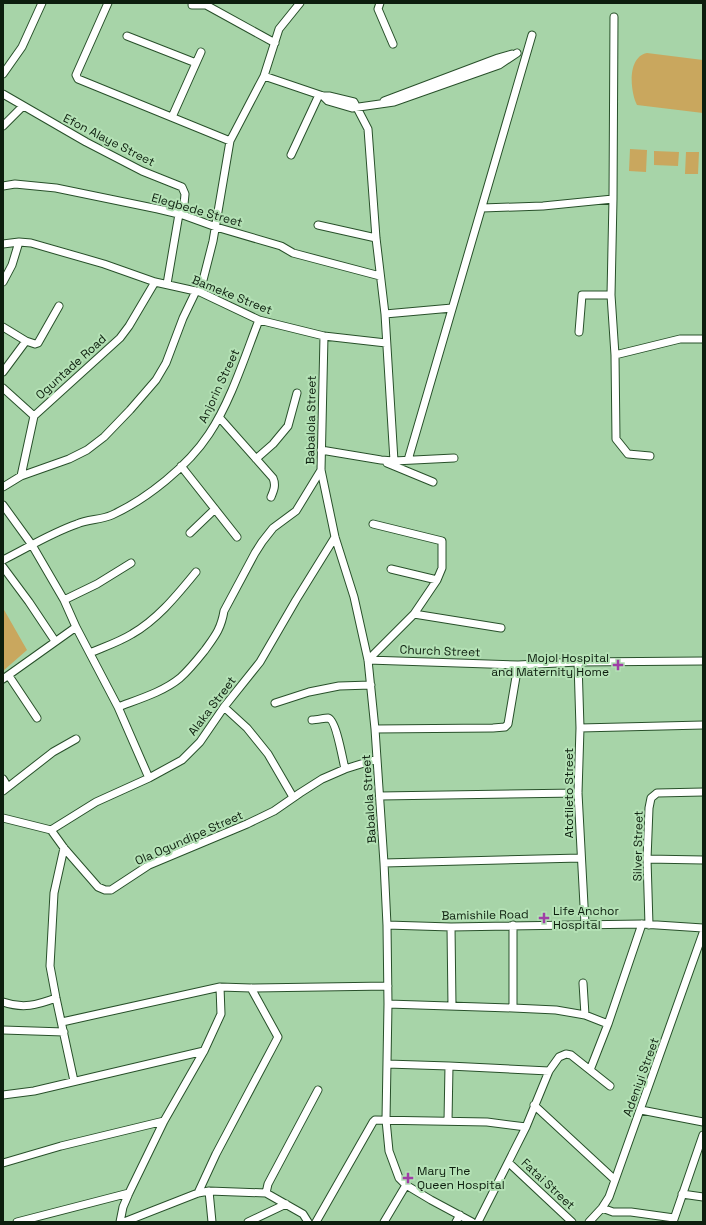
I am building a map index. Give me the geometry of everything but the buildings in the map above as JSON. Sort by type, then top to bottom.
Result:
[{"type":"street","points":[[3,74],[22,47],[42,3]]},
{"type":"street","points":[[108,3],[76,77],[230,142]]},
{"type":"street","points":[[3,487],[21,476],[69,459],[87,450],[104,437],[156,380],[166,363],[183,318],[198,291],[216,227],[230,142],[264,76],[279,29],[300,3]]},
{"type":"street","points":[[380,3],[378,9],[393,44]]},
{"type":"street","points":[[192,5],[206,4],[275,43]]},
{"type":"street","points":[[614,17],[611,295],[615,355],[616,439],[628,454],[650,456]]},
{"type":"street","points":[[408,460],[532,35]]},
{"type":"street","points":[[127,36],[196,64]]},
{"type":"street","points":[[172,117],[201,52]]},
{"type":"street","points":[[356,106],[379,104],[394,102],[499,65],[517,53],[491,61],[391,98],[379,104]]},
{"type":"street","points":[[264,76],[321,95],[354,102],[368,126],[376,238],[385,314],[394,461]]},
{"type":"street","name":"Efon Alaye Street","points":[[3,94],[142,171],[182,187],[185,194],[181,215]]},
{"type":"street","points":[[292,155],[321,95]]},
{"type":"street","points":[[3,126],[23,106]]},
{"type":"street","name":"Elegbede Street","points":[[3,186],[15,184],[56,188],[181,215],[280,246],[293,253],[380,276]]},
{"type":"street","points":[[482,208],[543,206],[613,199]]},
{"type":"street","points":[[167,284],[181,215]]},
{"type":"street","points":[[318,225],[376,238]]},
{"type":"street","points":[[3,281],[12,266],[19,242]]},
{"type":"street","name":"Bameke Street","points":[[3,244],[19,242],[31,243],[90,259],[155,282],[198,291],[259,320],[324,336],[386,344]]},
{"type":"street","name":"Oguntade Road","points":[[21,476],[34,416],[120,338],[129,326],[155,282]]},
{"type":"street","points":[[579,332],[582,295],[611,295]]},
{"type":"street","points":[[3,327],[26,341],[35,344],[38,342],[59,306]]},
{"type":"street","points":[[385,314],[452,308]]},
{"type":"street","name":"Anjorin Street","points":[[3,560],[77,524],[92,519],[107,517],[135,503],[181,466],[205,439],[219,417],[241,368],[259,320]]},
{"type":"street","name":"Babalola Street","points":[[324,336],[321,470],[335,537],[354,597],[368,660],[375,729],[387,925],[388,1004],[386,1120],[389,1151],[399,1178],[406,1185],[472,1222]]},
{"type":"street","points":[[615,355],[680,339],[703,339]]},
{"type":"street","points":[[3,372],[26,341]]},
{"type":"street","points":[[3,388],[34,416]]},
{"type":"street","points":[[256,458],[274,444],[288,426],[297,393]]},
{"type":"street","points":[[219,417],[273,478],[275,483],[271,497]]},
{"type":"street","points":[[322,450],[394,461],[454,458]]},
{"type":"street","points":[[381,460],[433,482]]},
{"type":"street","points":[[181,466],[237,537]]},
{"type":"street","points":[[118,707],[155,692],[179,679],[193,665],[218,632],[224,611],[255,553],[273,528],[296,511],[321,470]]},
{"type":"street","points":[[3,505],[32,546],[64,600],[76,627],[118,707],[149,778]]},
{"type":"street","points":[[190,533],[215,509]]},
{"type":"street","points":[[368,660],[414,614],[437,580],[442,568],[442,541],[373,524]]},
{"type":"street","name":"Alaka Street","points":[[50,830],[96,802],[149,778],[182,760],[200,742],[224,707],[260,662],[335,537]]},
{"type":"street","points":[[64,600],[97,584],[131,563]]},
{"type":"street","points":[[3,567],[55,641]]},
{"type":"street","points":[[391,569],[437,580]]},
{"type":"street","points":[[90,653],[132,634],[151,621],[196,572]]},
{"type":"street","points":[[414,614],[501,628]]},
{"type":"street","points":[[37,718],[6,677],[76,627]]},
{"type":"street","name":"Church Street","points":[[368,660],[518,665],[578,662],[703,661]]},
{"type":"street","name":"Atotileto Street","points":[[578,662],[580,728],[578,793],[585,924]]},
{"type":"street","points":[[375,729],[505,727],[508,724],[518,665]]},
{"type":"street","points":[[276,703],[309,692],[338,686],[371,685]]},
{"type":"street","points":[[224,707],[247,728],[268,754],[293,797]]},
{"type":"street","points":[[312,720],[329,718],[332,720],[345,769]]},
{"type":"street","points":[[580,728],[703,725]]},
{"type":"street","points":[[3,779],[5,789],[53,752],[76,739]]},
{"type":"street","name":"Ola Ogundipe Street","points":[[50,830],[98,887],[105,890],[111,890],[149,865],[247,824],[274,811],[322,779],[345,769],[377,759]]},
{"type":"street","name":"Silver Street","points":[[646,924],[649,808],[651,798],[657,793],[703,792]]},
{"type":"street","points":[[380,796],[578,793]]},
{"type":"street","points":[[3,818],[50,830]]},
{"type":"street","points":[[64,848],[54,893],[50,966],[74,1081]]},
{"type":"street","points":[[384,863],[581,858]]},
{"type":"street","points":[[647,859],[703,860]]},
{"type":"street","points":[[590,1070],[646,924]]},
{"type":"street","name":"Bamishile Road","points":[[387,925],[451,927],[646,924],[703,928]]},
{"type":"street","points":[[512,925],[513,1008]]},
{"type":"street","points":[[451,927],[452,1006]]},
{"type":"street","name":"Adeniyi Street","points":[[589,1222],[602,1208],[609,1197],[703,933]]},
{"type":"street","points":[[583,983],[585,1015]]},
{"type":"street","points":[[62,1022],[220,987],[388,986]]},
{"type":"street","points":[[120,1222],[123,1207],[164,1121],[204,1051],[221,1014],[220,987]]},
{"type":"street","points":[[198,1193],[216,1154],[278,1037],[251,988]]},
{"type":"street","points":[[3,1002],[12,1005],[34,1006],[56,998]]},
{"type":"street","points":[[388,1004],[556,1010],[585,1015],[608,1024]]},
{"type":"street","points":[[3,1030],[64,1032]]},
{"type":"street","points":[[3,1095],[34,1091],[204,1051]]},
{"type":"street","points":[[478,1222],[526,1127],[549,1071],[559,1057],[566,1054],[572,1054],[610,1086]]},
{"type":"street","points":[[387,1064],[549,1071]]},
{"type":"street","points":[[448,1122],[449,1066]]},
{"type":"street","points":[[266,1192],[268,1184],[318,1090]]},
{"type":"street","points":[[534,1105],[615,1180]]},
{"type":"street","points":[[641,1110],[703,1122]]},
{"type":"street","points":[[316,1222],[373,1122],[378,1120],[487,1122],[526,1127]]},
{"type":"street","points":[[3,1163],[61,1146],[164,1121]]},
{"type":"street","points":[[602,1208],[613,1212],[631,1212],[674,1220],[703,1138]]},
{"type":"street","name":"Fatai Street","points":[[509,1163],[572,1222]]},
{"type":"street","points":[[384,1222],[406,1185]]},
{"type":"street","points":[[209,1191],[212,1222]]},
{"type":"street","points":[[124,1222],[198,1193],[209,1191],[266,1192],[303,1214],[308,1222]]},
{"type":"street","points":[[17,1222],[129,1194]]},
{"type":"street","points":[[682,1194],[703,1197]]},
{"type":"street","points":[[248,1222],[268,1214],[286,1204]]},
{"type":"street","points":[[456,1222],[460,1215]]},
{"type":"shaded area","points":[[647,53],[703,60],[703,113],[637,105],[632,83],[633,68],[636,61]]},
{"type":"shaded area","points":[[630,149],[647,150],[646,172],[629,171]]},
{"type":"shaded area","points":[[654,151],[679,152],[678,166],[654,165]]},
{"type":"shaded area","points":[[686,152],[699,152],[698,174],[685,174]]},
{"type":"shaded area","points":[[3,608],[27,650],[3,671]]},
{"type":"place","name":"Mojol Hospital and Maternity Home","points":[[618,665]]},
{"type":"place","name":"Life Anchor Hospital","points":[[544,918]]},
{"type":"place","name":"Mary The Queen Hospital","points":[[408,1178]]}]
